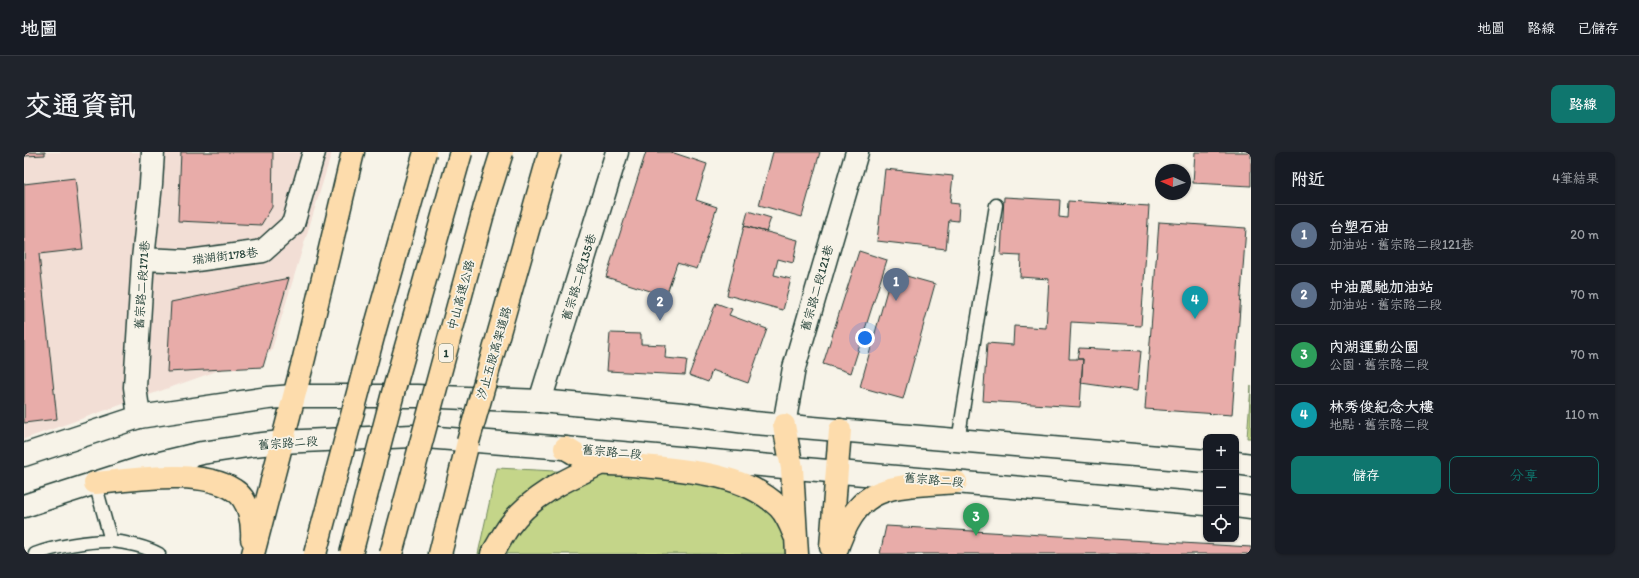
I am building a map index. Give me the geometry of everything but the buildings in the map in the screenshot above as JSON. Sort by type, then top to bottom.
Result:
[{"type":"highway","points":[[252,554],[304,358],[353,152]]},
{"type":"highway","points":[[315,554],[375,329],[425,152]]},
{"type":"highway","points":[[351,554],[395,386],[461,152]]},
{"type":"highway","name":"中山高速公路","points":[[392,554],[485,206],[502,152]]},
{"type":"highway","name":"汐止五股高架道路","points":[[440,554],[468,442],[550,152]]},
{"type":"highway","points":[[784,425],[792,468],[796,545]]},
{"type":"highway","points":[[830,554],[840,430]]},
{"type":"highway","points":[[453,554],[468,442]]},
{"type":"highway","points":[[565,448],[584,459],[602,463],[707,473],[731,480],[753,489],[771,500],[780,508],[787,518],[796,545]]},
{"type":"highway","points":[[492,554],[510,525],[525,508],[560,483],[602,463]]},
{"type":"highway","points":[[95,482],[171,477],[199,478],[221,483],[235,490],[244,500],[250,516],[253,534],[252,554]]},
{"type":"highway","points":[[835,554],[848,521],[858,507],[871,496],[885,489],[956,482]]},
{"type":"main road","name":"舊宗路二段171巷","points":[[139,417],[135,387],[143,258],[153,152]]},
{"type":"main road","name":"瑞湖街178巷","points":[[143,258],[189,261],[263,251],[293,224],[314,152]]},
{"type":"main road","name":"舊宗路二段135巷","points":[[540,401],[617,152]]},
{"type":"main road","name":"舊宗路二段121巷","points":[[784,425],[794,368],[856,152]]},
{"type":"main road","points":[[24,455],[139,417],[268,398],[293,396],[417,396],[540,401],[958,441],[1203,461]]},
{"type":"main road","name":"舊宗路二段","points":[[24,506],[148,466],[202,453],[282,442],[412,436],[1203,504]]},
{"type":"main road","points":[[1239,463],[1251,465]]},
{"type":"main road","points":[[1239,506],[1251,508]]},
{"type":"lane","points":[[958,441],[996,205]]},
{"type":"lane","points":[[95,482],[111,541]]},
{"type":"lane","points":[[35,554],[79,544],[111,541],[150,549],[159,554]]},
{"type":"shaded area","points":[[24,152],[332,152],[271,352],[24,439]]},
{"type":"green space","points":[[1251,386],[1251,438],[1247,438]]},
{"type":"green space","points":[[497,468],[708,479],[784,505],[796,554],[478,554]]},
{"type":"place","name":"台塑石油","points":[[896,301]]},
{"type":"place","name":"林秀俊紀念大樓","points":[[1195,319]]},
{"type":"place","name":"中油麗馳加油站","points":[[660,321]]},
{"type":"place","name":"內湖運動公園","points":[[976,536]]}]
